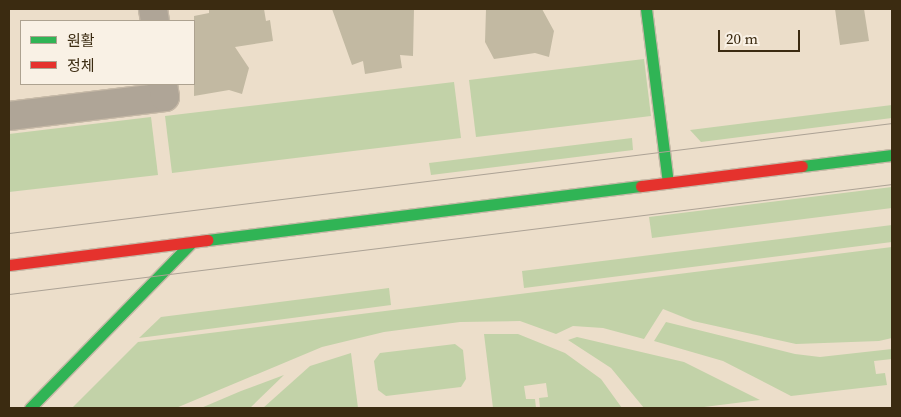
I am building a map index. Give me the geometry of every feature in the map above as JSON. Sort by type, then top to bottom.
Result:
[{"type":"street","points":[[646,9],[668,183]]},
{"type":"street","points":[[9,116],[165,97],[163,85]]},
{"type":"street","points":[[9,265],[190,244],[892,155]]},
{"type":"street","points":[[30,408],[190,244]]},
{"type":"green space","points":[[644,59],[651,116],[476,137],[469,80]]},
{"type":"green space","points":[[454,82],[461,138],[172,173],[165,116]]},
{"type":"green space","points":[[892,105],[892,118],[701,142],[690,130]]},
{"type":"green space","points":[[151,117],[158,175],[9,192],[9,134]]},
{"type":"green space","points":[[632,138],[633,150],[431,175],[429,163]]},
{"type":"green space","points":[[892,187],[892,208],[652,238],[649,217]]},
{"type":"green space","points":[[892,225],[892,242],[524,288],[522,271]]},
{"type":"green space","points":[[892,247],[892,338],[879,341],[796,344],[693,321],[663,309],[644,339],[603,328],[573,326],[556,334],[520,321],[460,322],[384,332],[322,347],[176,408],[72,408],[138,342]]},
{"type":"green space","points":[[389,288],[391,305],[139,338],[161,317]]},
{"type":"green space","points":[[666,322],[795,354],[820,357],[892,349],[892,359],[874,361],[876,374],[885,373],[887,385],[791,396],[723,361],[654,341]]},
{"type":"green space","points":[[484,334],[518,334],[565,353],[601,379],[622,408],[540,408],[539,398],[548,397],[546,383],[524,386],[526,399],[535,399],[536,408],[493,408]]},
{"type":"green space","points":[[577,337],[684,362],[760,400],[696,408],[644,408],[611,368],[568,340]]},
{"type":"green space","points":[[455,344],[463,350],[466,379],[461,387],[386,396],[378,390],[374,361],[380,353]]},
{"type":"green space","points":[[351,353],[358,408],[263,408],[310,366]]},
{"type":"green space","points":[[284,375],[250,408],[201,408],[241,391]]},
{"type":"building","points":[[209,9],[264,9],[266,21],[270,20],[273,41],[235,47],[249,68],[242,94],[229,90],[194,96],[194,16],[209,13]]},
{"type":"building","points":[[332,9],[414,9],[413,56],[400,55],[402,68],[365,74],[363,61],[352,65]]},
{"type":"building","points":[[486,9],[542,9],[554,31],[549,57],[535,53],[494,59],[485,42]]},
{"type":"building","points":[[835,9],[864,9],[869,41],[840,45]]},
{"type":"tram line","points":[[9,233],[892,123]]},
{"type":"tram line","points":[[9,294],[892,184]]},
{"type":"traffic: fast","points":[[646,9],[668,183]]},
{"type":"traffic: fast","points":[[802,166],[892,155]]},
{"type":"traffic: fast","points":[[207,240],[641,186]]},
{"type":"traffic: fast","points":[[30,408],[190,244]]},
{"type":"traffic: jam","points":[[641,186],[802,166]]},
{"type":"traffic: jam","points":[[9,265],[207,240]]}]
